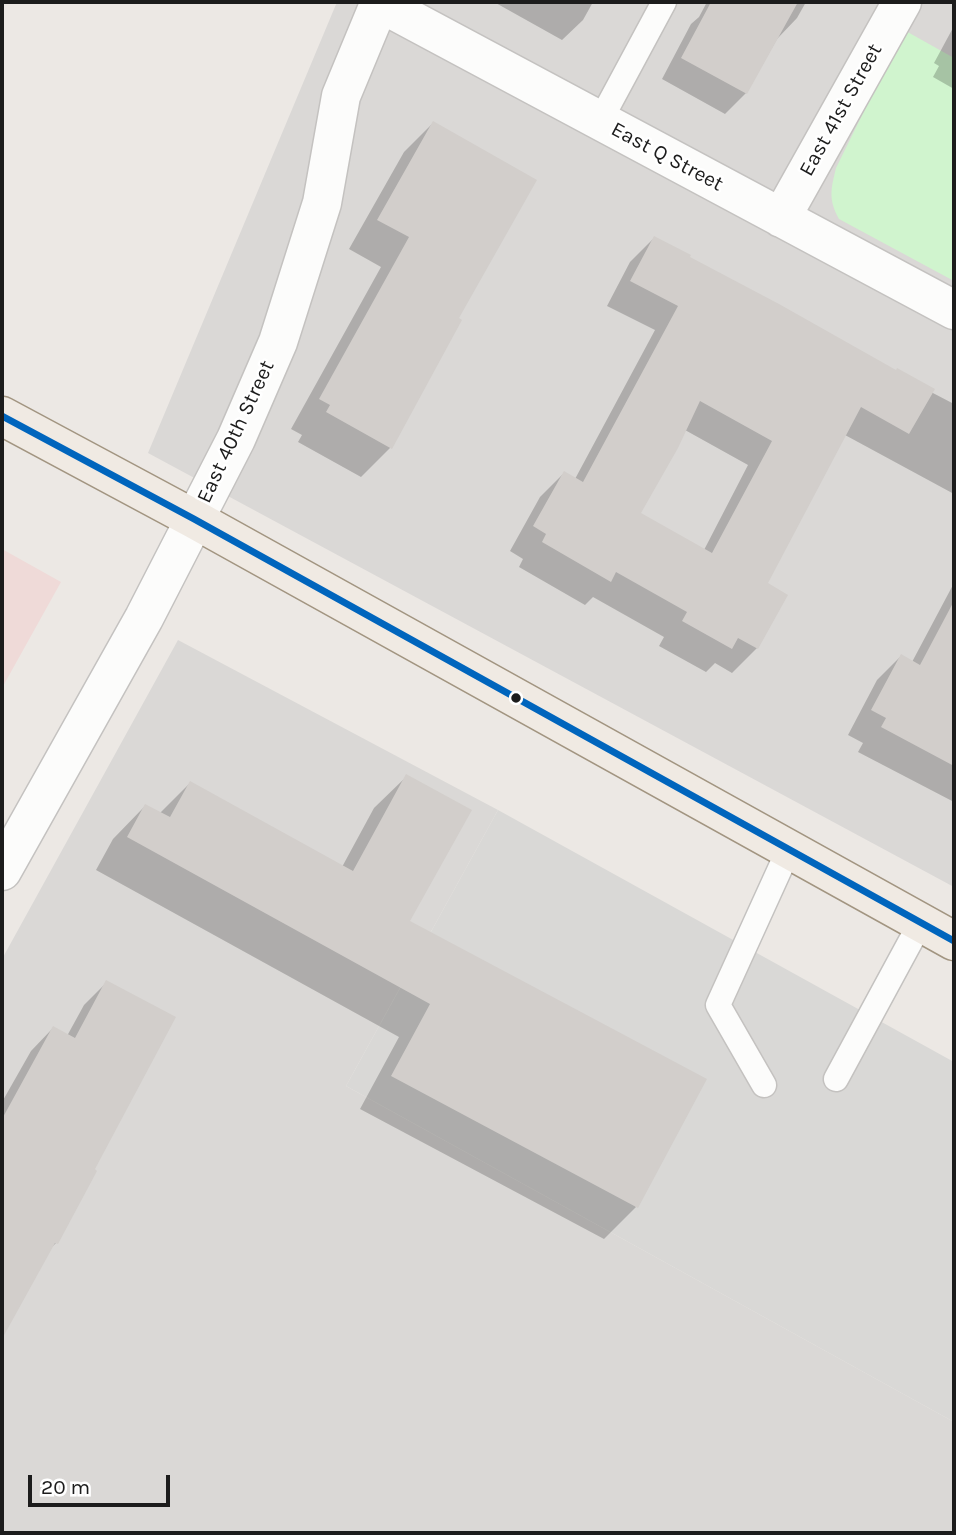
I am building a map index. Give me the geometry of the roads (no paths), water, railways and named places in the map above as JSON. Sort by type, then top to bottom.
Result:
[{"type":"main road","points":[[2,416],[194,519],[954,941]]},
{"type":"street","name":"East Q Street","points":[[380,2],[954,310]]},
{"type":"street","name":"East 40th Street","points":[[2,869],[144,618],[236,439],[278,342],[321,203],[341,96],[380,2]]},
{"type":"street","name":"East 41st Street","points":[[781,218],[902,2]]},
{"type":"lane","points":[[600,121],[664,2]]},
{"type":"lane","points":[[764,1085],[718,1005],[789,849]]},
{"type":"lane","points":[[835,1079],[921,922]]}]
